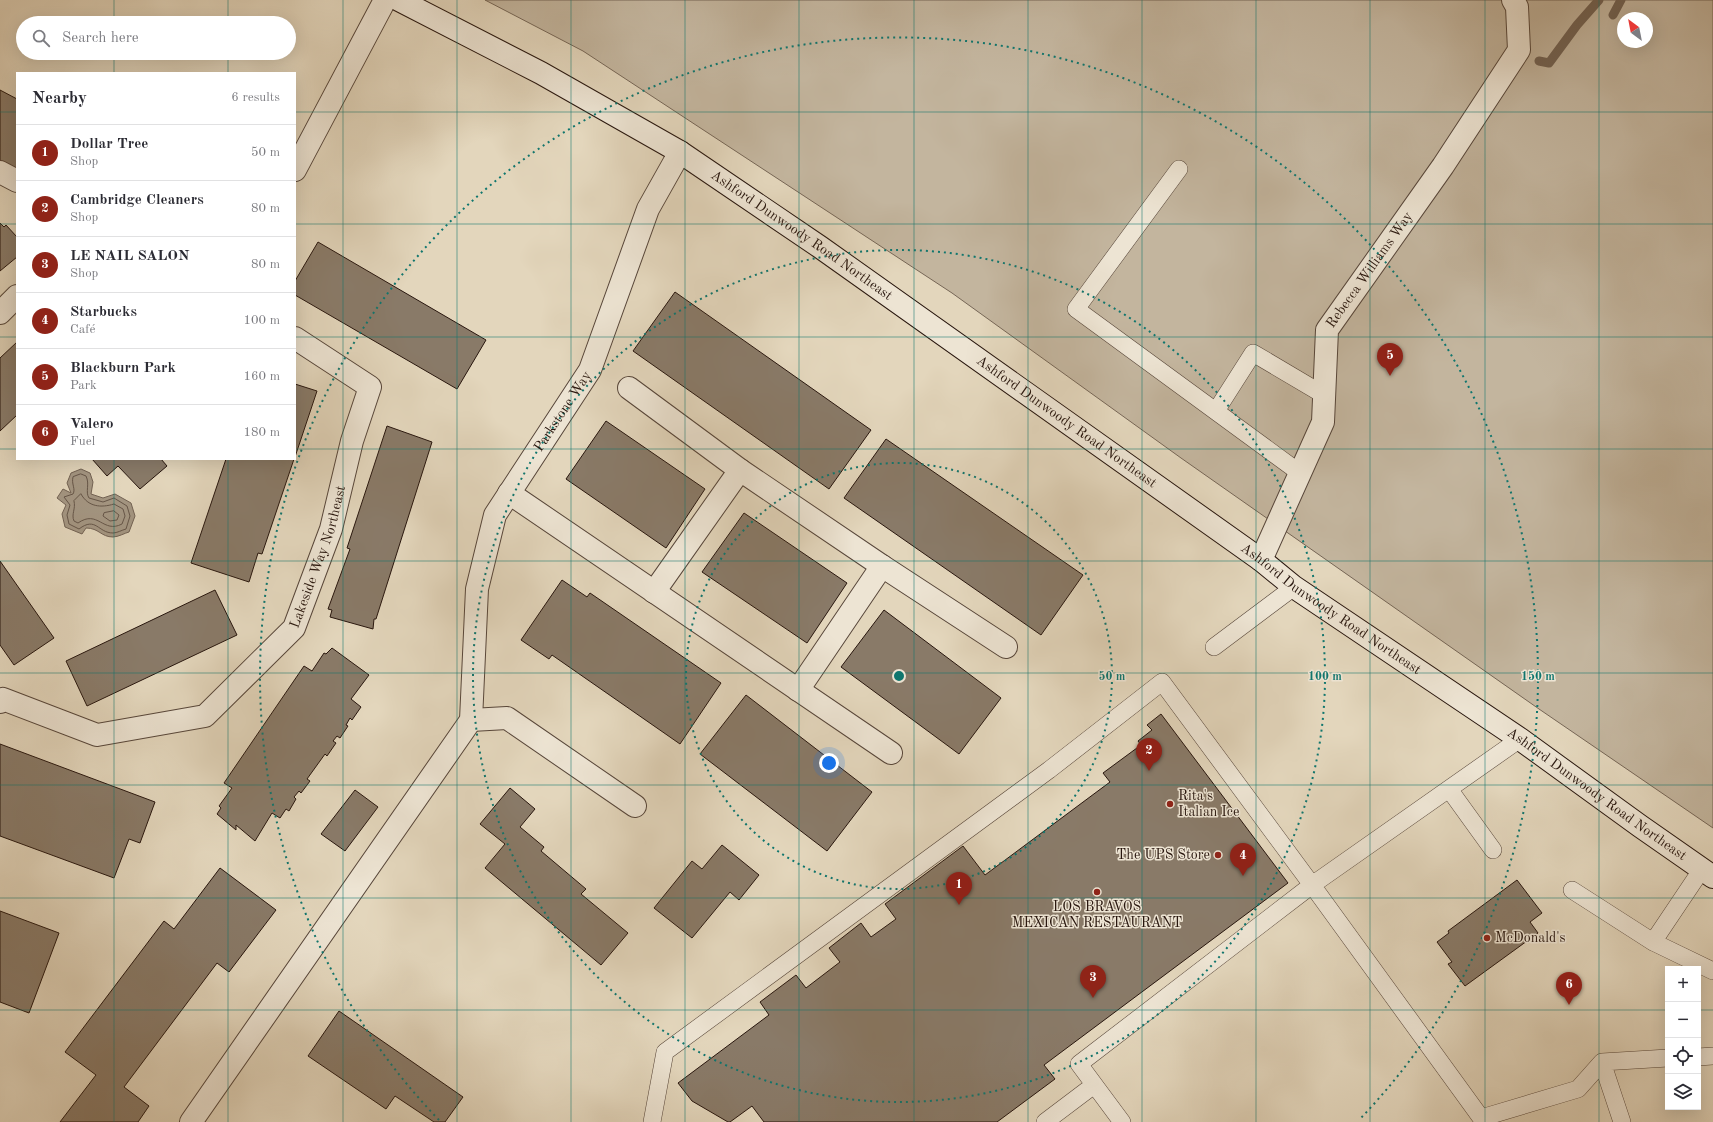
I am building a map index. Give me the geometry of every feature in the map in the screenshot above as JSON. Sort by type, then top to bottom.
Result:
[{"type":"street","points":[[297,161],[385,0]]},
{"type":"street","name":"Ashford Dunwoody Road Northeast","points":[[399,0],[541,73],[680,152],[820,247],[1260,560],[1294,587],[1520,739],[1707,873]]},
{"type":"street","name":"Rebecca Williams Way","points":[[1260,560],[1322,422],[1327,330],[1443,166],[1519,50],[1517,7],[1513,0]]},
{"type":"street","name":"Parkstone Way","points":[[471,720],[477,589],[495,515],[590,370],[648,209],[680,152]]},
{"type":"street","points":[[0,172],[16,180]]},
{"type":"street","points":[[0,313],[16,297]]},
{"type":"street","name":"Lakeside Way Northeast","points":[[1,699],[97,735],[205,716],[294,628],[331,529],[352,441],[370,387],[296,339]]},
{"type":"street","points":[[629,388],[740,470],[882,566],[1006,647]]},
{"type":"street","points":[[654,592],[740,470]]},
{"type":"street","points":[[509,493],[891,753]]},
{"type":"street","points":[[798,690],[882,566]]},
{"type":"street","points":[[191,1122],[471,720],[507,718],[635,806]]},
{"type":"lane","points":[[1180,169],[1076,308],[1300,473]]},
{"type":"lane","points":[[1216,411],[1253,354],[1324,395]]},
{"type":"lane","points":[[1214,647],[1294,587]]},
{"type":"lane","points":[[652,1122],[665,1052],[1049,770],[1162,682],[1312,885],[1482,1120],[1578,1088],[1602,1062],[1665,1058]]},
{"type":"lane","points":[[1122,1122],[1079,1064],[1312,885],[1520,739]]},
{"type":"lane","points":[[1448,789],[1493,850]]},
{"type":"lane","points":[[1653,942],[1707,873]]},
{"type":"lane","points":[[1572,890],[1653,942],[1713,971]]},
{"type":"lane","points":[[1701,1057],[1713,1056]]},
{"type":"lane","points":[[1602,1062],[1622,1122]]},
{"type":"lane","points":[[1045,1122],[1094,1085]]},
{"type":"shaded area","points":[[485,0],[1713,0],[1713,828],[1539,709],[1181,458],[952,293],[583,51]]},
{"type":"water","points":[[81,469],[90,473],[93,482],[91,494],[103,498],[115,494],[131,503],[135,516],[129,532],[109,537],[90,528],[86,528],[82,534],[65,527],[62,514],[66,505],[57,498],[63,489],[71,493],[67,483],[71,473]]},
{"type":"building","points":[[0,90],[16,98],[16,170],[0,162]]},
{"type":"building","points":[[0,223],[4,227],[6,225],[16,236],[16,258],[0,271]]},
{"type":"building","points":[[318,242],[486,340],[457,389],[296,296],[296,279]]},
{"type":"building","points":[[675,292],[871,430],[829,489],[633,351]]},
{"type":"building","points":[[16,343],[16,416],[0,431],[0,358]]},
{"type":"building","points":[[296,384],[317,391],[296,454]]},
{"type":"building","points":[[606,421],[705,489],[666,548],[566,479]]},
{"type":"building","points":[[387,426],[432,442],[376,619],[374,619],[373,629],[330,617],[332,610],[328,609],[350,549],[347,548]]},
{"type":"building","points":[[886,439],[1083,575],[1041,635],[844,498]]},
{"type":"building","points":[[93,460],[162,460],[167,466],[140,489],[118,466],[107,476]]},
{"type":"building","points":[[226,460],[294,460],[262,554],[258,553],[249,582],[191,563]]},
{"type":"building","points":[[744,513],[847,583],[807,643],[702,572]]},
{"type":"building","points":[[0,561],[54,638],[14,665],[0,645]]},
{"type":"building","points":[[562,580],[587,597],[590,593],[721,683],[680,744],[552,655],[549,659],[521,640]]},
{"type":"building","points":[[215,590],[237,635],[87,706],[66,661]]},
{"type":"building","points":[[884,610],[1001,698],[959,754],[841,667]]},
{"type":"building","points":[[332,648],[369,675],[351,699],[361,707],[352,720],[350,718],[346,725],[348,726],[340,738],[337,736],[333,741],[336,743],[327,756],[325,754],[307,779],[310,781],[301,793],[299,791],[294,797],[296,799],[289,811],[286,809],[280,818],[272,813],[255,841],[236,825],[236,830],[217,814],[221,808],[219,806],[232,788],[224,783],[304,666],[312,671],[324,653],[326,654]]},
{"type":"building","points":[[746,695],[872,792],[827,851],[700,754]]},
{"type":"building","points":[[1161,714],[1288,883],[1044,1065],[1055,1079],[997,1122],[764,1122],[752,1106],[728,1122],[692,1101],[678,1083],[769,1015],[760,1002],[796,975],[806,988],[840,962],[829,948],[861,923],[871,937],[896,919],[885,904],[963,846],[985,875],[1110,782],[1103,773],[1141,745],[1138,741],[1152,730],[1147,725]]},
{"type":"building","points":[[0,744],[155,802],[140,843],[129,839],[114,878],[0,836]]},
{"type":"building","points":[[510,788],[535,809],[520,827],[544,847],[541,851],[586,889],[581,894],[628,933],[601,965],[485,868],[505,844],[480,824]]},
{"type":"building","points":[[355,790],[378,807],[345,851],[321,834]]},
{"type":"building","points":[[722,845],[759,875],[739,900],[730,892],[692,938],[654,908],[692,861],[702,869]]},
{"type":"building","points":[[220,868],[276,910],[229,972],[217,963],[124,1087],[149,1106],[138,1122],[60,1122],[96,1075],[65,1052],[164,921],[174,929]]},
{"type":"building","name":"McDonald's","points":[[1517,880],[1542,913],[1530,922],[1538,933],[1465,986],[1448,964],[1452,962],[1437,942],[1449,933],[1448,931]]},
{"type":"building","points":[[0,911],[59,933],[29,1013],[0,1002]]},
{"type":"building","points":[[339,1011],[463,1097],[445,1122],[434,1122],[395,1096],[386,1109],[308,1056]]},
{"type":"waterway","points":[[1539,61],[1549,63],[1577,25],[1599,0]]},
{"type":"waterway","points":[[1613,15],[1621,0]]},
{"type":"place","name":"Blackburn Park","points":[[1390,376]]},
{"type":"place","name":"Cambridge Cleaners","points":[[1149,771]]},
{"type":"place","name":"Rita's Italian Ice","points":[[1170,804]]},
{"type":"place","name":"The UPS Store","points":[[1218,855]]},
{"type":"place","name":"Starbucks","points":[[1243,876]]},
{"type":"place","name":"LOS BRAVOS MEXICAN RESTAURANT","points":[[1097,892]]},
{"type":"place","name":"Dollar Tree","points":[[959,905]]},
{"type":"place","name":"McDonald's","points":[[1487,938]]},
{"type":"place","name":"LE NAIL SALON","points":[[1093,998]]},
{"type":"place","name":"Valero","points":[[1569,1005]]}]
